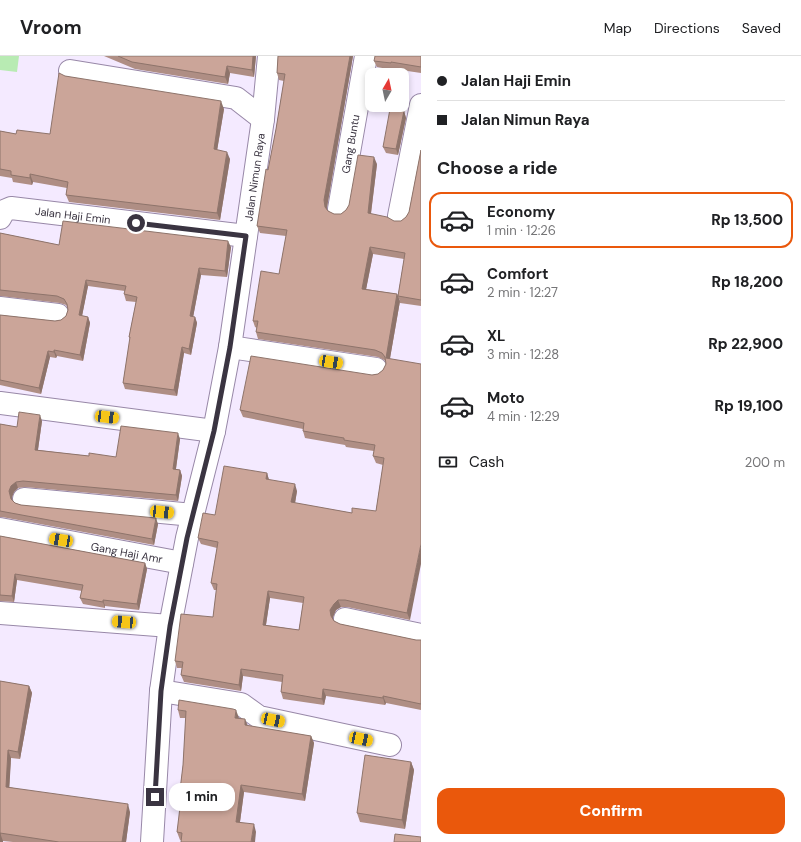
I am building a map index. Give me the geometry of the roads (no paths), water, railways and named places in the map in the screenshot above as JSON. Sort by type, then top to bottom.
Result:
[{"type":"street","name":"Jalan Nimun Raya","points":[[152,842],[161,691],[170,626],[193,515],[214,431],[230,347],[263,119],[269,56]]},
{"type":"street","name":"Gang Buntu","points":[[339,209],[366,56]]},
{"type":"street","points":[[70,70],[236,98],[263,119]]},
{"type":"street","points":[[399,216],[421,104]]},
{"type":"street","name":"Jalan Haji Emin","points":[[0,218],[4,211],[11,208],[246,236]]},
{"type":"street","points":[[0,308],[58,315]]},
{"type":"street","points":[[230,347],[376,369]]},
{"type":"street","points":[[0,403],[214,431]]},
{"type":"street","points":[[24,499],[193,515]]},
{"type":"street","name":"Gang Haji Amr","points":[[0,529],[182,564]]},
{"type":"street","points":[[0,613],[170,626]]},
{"type":"street","points":[[345,619],[421,635]]},
{"type":"street","points":[[161,691],[241,704],[259,717],[390,745]]}]
